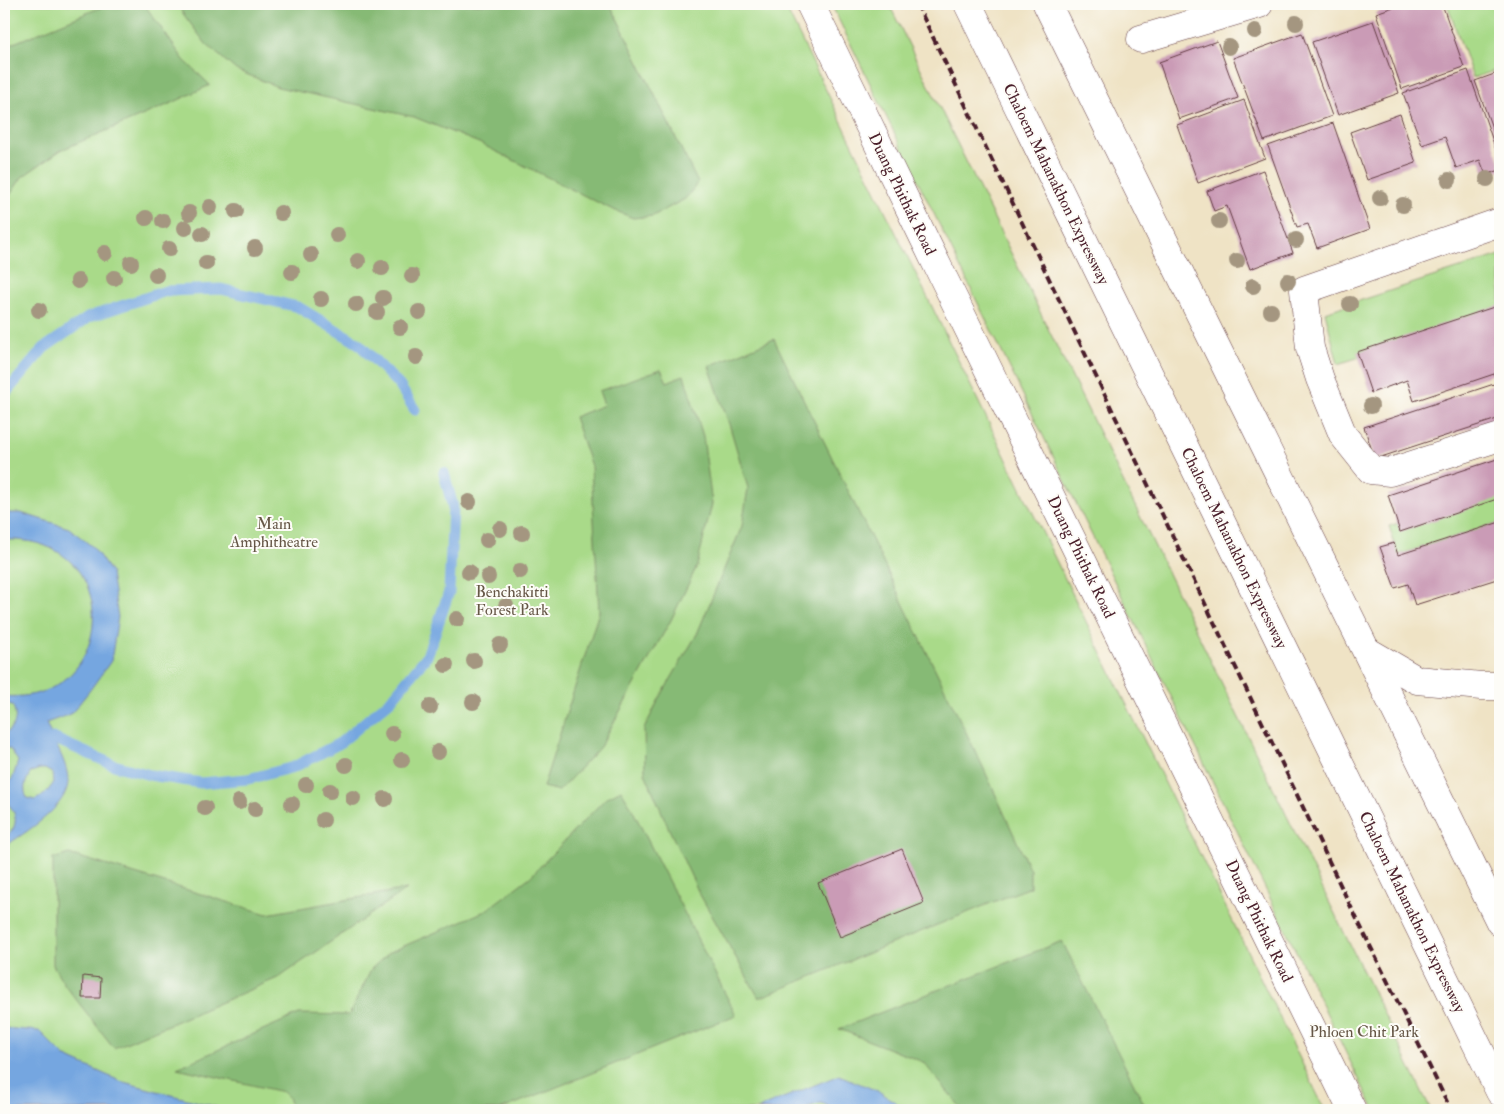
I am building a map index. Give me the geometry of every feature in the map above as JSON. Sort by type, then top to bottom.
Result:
[{"type":"main road","name":"Duang Phithak Road","points":[[810,4],[1352,1110]]},
{"type":"main road","name":"Chaloem Mahanakhon Expressway","points":[[968,4],[1500,1092]]},
{"type":"main road","points":[[1047,4],[1368,651],[1500,922]]},
{"type":"main road","points":[[1141,39],[1260,4]]},
{"type":"main road","points":[[1500,222],[1304,290],[1310,348],[1320,379],[1344,435],[1371,470],[1390,472],[1500,437]]},
{"type":"main road","points":[[1368,651],[1418,680],[1500,686]]},
{"type":"green space","name":"Benchakitti Forest Park","points":[[4,4],[784,4],[1325,1110],[4,1110]]},
{"type":"green space","points":[[109,4],[144,4],[184,60],[210,85],[61,150],[22,177],[4,204],[4,47]]},
{"type":"green space","points":[[177,4],[610,4],[698,183],[685,199],[653,216],[633,218],[609,208],[479,143],[414,117],[278,87],[236,70],[206,44]]},
{"type":"green space","name":"Phloen Chit Park","points":[[831,4],[889,4],[1431,1110],[1374,1110]]},
{"type":"green space","points":[[1447,4],[1500,4],[1500,69],[1473,78]]},
{"type":"green space","points":[[1500,255],[1500,313],[1338,364],[1325,312]]},
{"type":"green space","points":[[774,339],[983,767],[1030,870],[1030,887],[759,998],[699,893],[645,773],[644,729],[697,634],[742,526],[748,488],[709,366]]},
{"type":"green space","points":[[661,369],[667,382],[684,375],[703,436],[712,504],[697,566],[671,620],[600,747],[559,791],[543,787],[599,612],[591,466],[574,417],[604,405],[599,391]]},
{"type":"green space","points":[[1500,491],[1500,522],[1398,555],[1389,526]]},
{"type":"green space","points":[[621,790],[736,1015],[500,1110],[292,1110],[288,1097],[283,1092],[177,1068],[299,1014],[349,1015],[372,968],[390,952],[485,911],[530,877],[606,798]]},
{"type":"green space","points":[[69,854],[267,914],[407,889],[280,977],[114,1048],[64,984],[53,965],[53,859]]},
{"type":"green space","points":[[1062,941],[1147,1110],[963,1110],[923,1062],[839,1029]]},
{"type":"water","points":[[4,513],[21,513],[69,528],[94,548],[111,573],[118,617],[111,661],[71,714],[46,723],[67,771],[67,788],[62,799],[45,818],[4,847],[4,837],[13,829],[15,819],[12,809],[4,801],[4,790],[13,777],[18,761],[10,749],[4,747],[4,735],[13,726],[15,715],[13,706],[4,701],[4,696],[42,692],[70,675],[87,649],[93,620],[88,589],[72,563],[44,545],[4,540]],"holes":[[[45,769],[52,773],[53,784],[45,794],[35,800],[27,798],[25,788],[31,772]]]},
{"type":"water","points":[[4,1028],[39,1031],[64,1056],[120,1081],[228,1110],[4,1110],[4,1099],[8,1086],[4,1078]]},
{"type":"water","points":[[839,1075],[880,1092],[907,1110],[838,1110],[821,1103],[800,1110],[758,1110],[766,1105]]},
{"type":"building","points":[[1402,4],[1442,4],[1464,67],[1402,89],[1376,13]]},
{"type":"building","points":[[1373,21],[1399,93],[1338,115],[1312,42]]},
{"type":"building","points":[[1302,33],[1332,116],[1264,141],[1233,58]]},
{"type":"building","points":[[1217,41],[1238,98],[1179,119],[1159,62]]},
{"type":"building","points":[[1468,70],[1500,161],[1500,170],[1486,175],[1480,160],[1456,168],[1445,137],[1422,145],[1403,93]]},
{"type":"building","points":[[1500,72],[1500,150],[1475,81]]},
{"type":"building","points":[[1244,100],[1265,158],[1198,183],[1177,125]]},
{"type":"building","points":[[1400,114],[1416,163],[1367,180],[1350,132]]},
{"type":"building","points":[[1333,123],[1370,229],[1317,248],[1308,224],[1297,227],[1268,146]]},
{"type":"building","points":[[1263,170],[1293,253],[1250,269],[1227,206],[1214,211],[1207,191]]},
{"type":"building","points":[[1500,305],[1500,372],[1414,401],[1407,380],[1371,393],[1357,352]]},
{"type":"building","points":[[1500,382],[1500,418],[1375,459],[1364,427]]},
{"type":"building","points":[[1500,458],[1500,498],[1400,532],[1388,495]]},
{"type":"building","points":[[1500,522],[1500,578],[1415,605],[1408,584],[1395,588],[1380,547],[1394,543],[1398,555]]},
{"type":"building","points":[[902,849],[924,903],[840,937],[818,883]]},
{"type":"building","points":[[83,976],[101,978],[100,998],[82,998]]},
{"type":"waterway","points":[[4,395],[44,348],[89,317],[166,291],[221,289],[298,307],[358,343],[399,385],[415,410]]},
{"type":"waterway","points":[[53,738],[114,765],[150,775],[201,783],[248,779],[294,767],[340,743],[391,700],[427,656],[449,592],[453,507],[444,473]]},
{"type":"railway","points":[[917,4],[1349,903],[1451,1110]]},
{"type":"park label","name":"Main Amphitheatre","points":[[274,533]]}]
